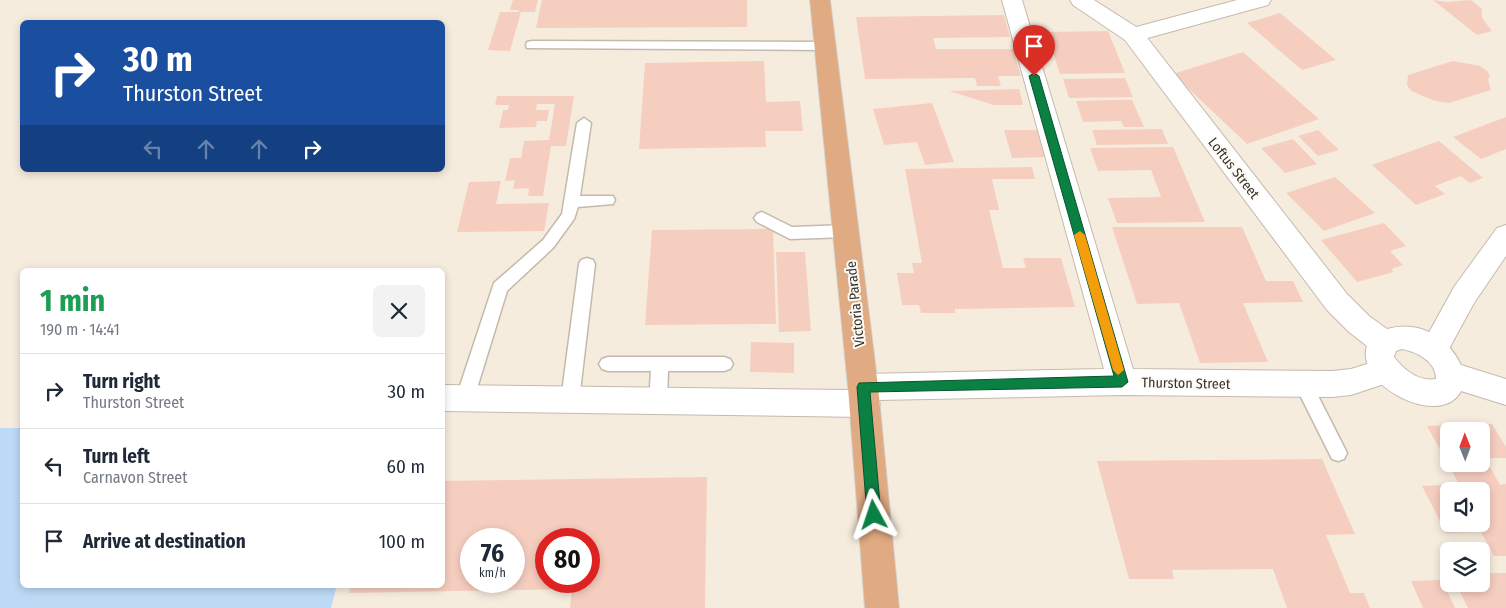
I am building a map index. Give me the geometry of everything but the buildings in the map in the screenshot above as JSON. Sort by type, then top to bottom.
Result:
[{"type":"highway","name":"Victoria Parade","points":[[820,0],[848,231],[882,608]]},
{"type":"street","points":[[1012,0],[1122,382]]},
{"type":"street","name":"Loftus Street","points":[[1080,0],[1133,35],[1337,302],[1359,324],[1383,342]]},
{"type":"street","points":[[1133,35],[1261,0]]},
{"type":"street","points":[[1434,349],[1464,295],[1506,235]]},
{"type":"street","points":[[1402,336],[1424,343],[1434,349],[1448,366],[1451,375],[1450,384],[1443,390],[1433,393],[1421,392],[1395,380],[1386,371],[1380,360],[1380,350],[1383,342],[1402,336]]},
{"type":"street","name":"Thurston Street","points":[[454,398],[658,401],[864,396],[1122,382],[1304,385],[1351,382],[1386,371]]},
{"type":"street","points":[[1451,375],[1506,392]]},
{"type":"lane","points":[[532,45],[826,46]]},
{"type":"lane","points":[[454,398],[500,288],[548,244],[569,215],[584,123]]},
{"type":"lane","points":[[571,202],[608,200]]},
{"type":"lane","points":[[762,218],[790,233],[848,231]]},
{"type":"lane","points":[[570,400],[587,264]]},
{"type":"lane","points":[[608,364],[724,364]]},
{"type":"lane","points":[[658,401],[660,364]]},
{"type":"lane","points":[[1304,385],[1338,453]]},
{"type":"water","points":[[0,428],[20,428],[20,588],[336,588],[331,608],[0,608]]},
{"type":"slow traffic","points":[[1080,235],[1118,370]]},
{"type":"route","points":[[874,515],[863,387],[1122,382],[1034,76]]}]
